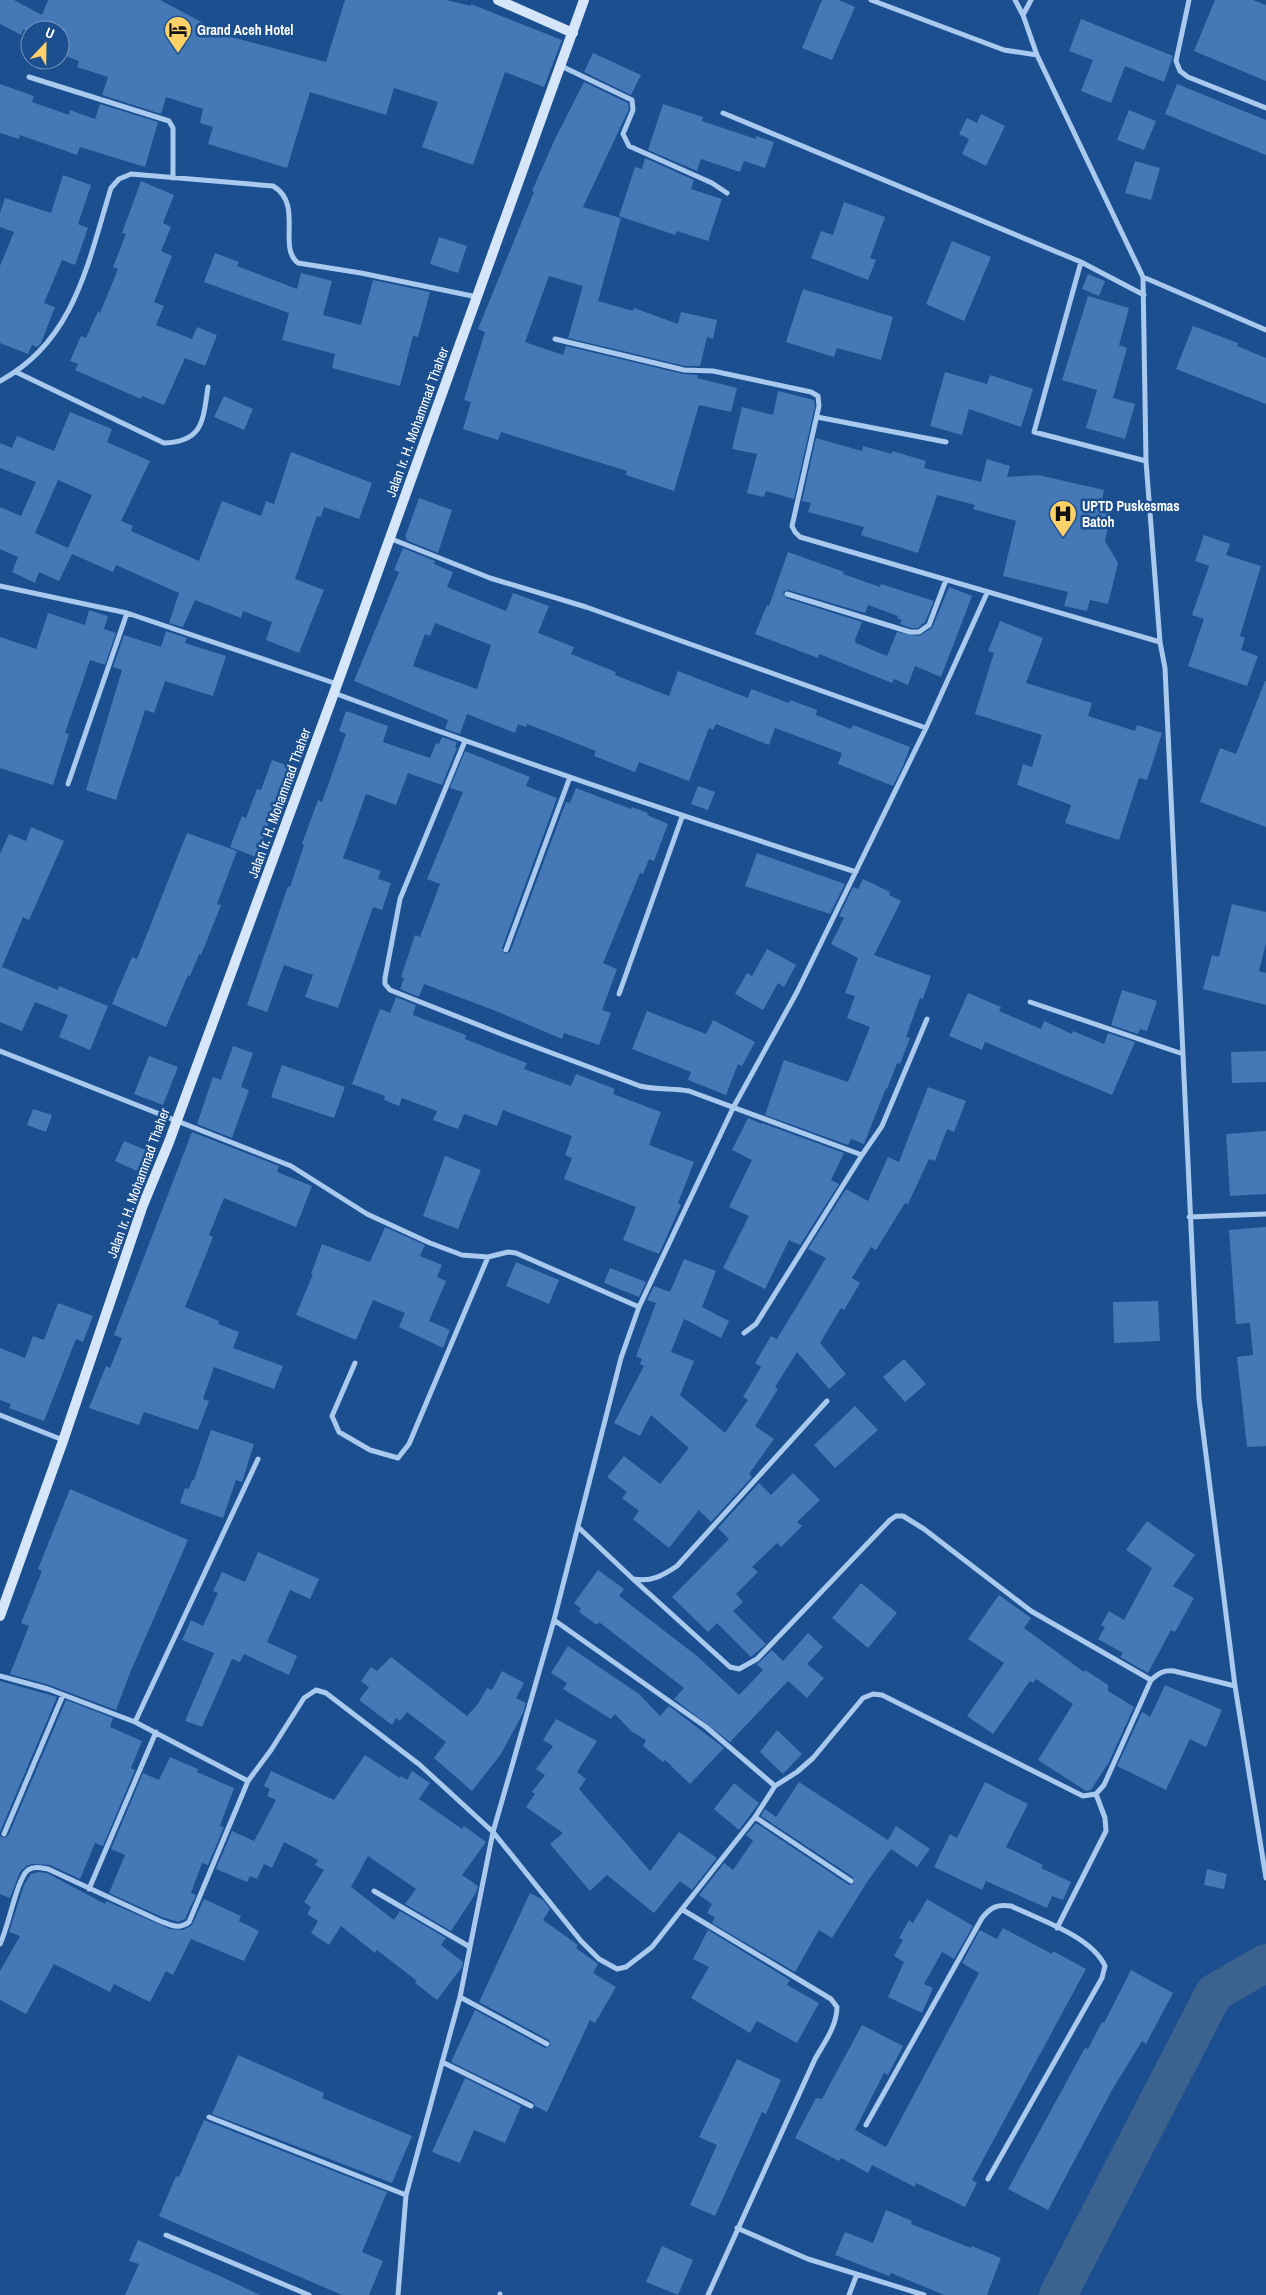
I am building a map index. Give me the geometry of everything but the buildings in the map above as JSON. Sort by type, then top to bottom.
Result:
[{"type":"main road","points":[[498,0],[573,33]]},
{"type":"main road","name":"Jalan Ir. H. Mohammad Thaher","points":[[0,1616],[63,1441],[143,1205],[176,1121],[336,688],[584,0]]},
{"type":"street","points":[[871,0],[1004,50],[1037,55]]},
{"type":"street","points":[[1014,0],[1023,15],[1037,55],[1143,277],[1146,462],[1160,642],[1165,668],[1189,1217],[1199,1399],[1235,1686],[1266,1875]]},
{"type":"street","points":[[1023,15],[1031,0]]},
{"type":"street","points":[[1189,0],[1176,61],[1180,71],[1188,77],[1266,108]]},
{"type":"street","points":[[561,66],[632,100],[634,110],[623,134],[629,146],[712,183],[727,192]]},
{"type":"street","points":[[30,77],[157,116],[169,122],[173,128],[173,178]]},
{"type":"street","points":[[723,113],[1081,262],[1144,295]]},
{"type":"street","points":[[0,381],[16,372],[58,330],[78,294],[111,188],[119,179],[130,174],[273,186],[281,191],[288,200],[291,255],[298,263],[361,273],[477,297]]},
{"type":"street","points":[[1081,262],[1034,432],[1146,462]]},
{"type":"street","points":[[1143,277],[1266,330]]},
{"type":"street","points":[[555,339],[684,370],[712,371],[810,392],[818,396],[817,417],[792,526],[800,537],[1160,642]]},
{"type":"street","points":[[16,372],[164,443],[180,442],[192,435],[202,422],[208,387]]},
{"type":"street","points":[[817,417],[946,442]]},
{"type":"street","points":[[389,538],[490,578],[586,607],[926,728]]},
{"type":"street","points":[[788,594],[910,632],[919,632],[929,625],[946,580]]},
{"type":"street","points":[[0,586],[127,613],[336,688],[465,742],[682,816],[856,872]]},
{"type":"street","points":[[398,2295],[406,2195],[460,1998],[493,1832],[554,1620],[621,1358],[639,1307],[733,1108],[797,992],[926,728],[987,593]]},
{"type":"street","points":[[68,784],[127,613]]},
{"type":"street","points":[[465,742],[400,900],[384,978],[385,984],[390,990],[640,1086],[658,1090],[676,1088],[689,1090],[862,1155]]},
{"type":"street","points":[[506,950],[570,777]]},
{"type":"street","points":[[619,994],[682,816]]},
{"type":"street","points":[[1030,1002],[1183,1054]]},
{"type":"street","points":[[744,1333],[756,1324],[882,1126],[927,1020]]},
{"type":"street","points":[[0,1051],[291,1166],[366,1214],[430,1243],[462,1255],[488,1256],[508,1252],[516,1253],[639,1307]]},
{"type":"street","points":[[1189,1217],[1266,1214]]},
{"type":"street","points":[[354,1363],[332,1416],[340,1432],[370,1450],[398,1458],[409,1444],[488,1256]]},
{"type":"street","points":[[633,1579],[651,1580],[677,1566],[828,1401]]},
{"type":"street","points":[[0,1415],[63,1441]]},
{"type":"street","points":[[135,1722],[258,1459]]},
{"type":"street","points":[[578,1527],[730,1667],[739,1669],[757,1659],[890,1520],[896,1516],[903,1516],[924,1528],[1031,1611],[1151,1680]]},
{"type":"street","points":[[554,1620],[706,1727],[774,1786]]},
{"type":"street","points":[[0,1944],[21,1882],[27,1871],[36,1868],[48,1869],[176,1927],[184,1926],[190,1922],[248,1781],[271,1750],[304,1698],[316,1690],[326,1694],[420,1765],[493,1832],[581,1941],[599,1959],[617,1968],[626,1967],[652,1947],[755,1817],[774,1786],[797,1772],[814,1758],[863,1698],[873,1694],[882,1694],[1083,1796],[1096,1794],[1110,1775],[1151,1680],[1159,1673],[1166,1670],[1235,1686]]},
{"type":"street","points":[[0,1676],[63,1695],[135,1722],[248,1781]]},
{"type":"street","points":[[4,1834],[63,1695]]},
{"type":"street","points":[[89,1889],[156,1732]]},
{"type":"street","points":[[1058,1928],[1106,1830],[1105,1818],[1096,1794]]},
{"type":"street","points":[[755,1817],[852,1881]]},
{"type":"street","points":[[374,1891],[470,1946]]},
{"type":"street","points":[[866,2125],[982,1918],[989,1909],[999,1905],[1011,1906],[1083,1942],[1100,1955],[1105,1966],[1102,1978],[988,2179]]},
{"type":"street","points":[[683,1910],[831,2000],[837,2007],[837,2016],[833,2028],[816,2059],[737,2228],[708,2295]]},
{"type":"street","points":[[460,1998],[547,2044]]},
{"type":"street","points":[[442,2062],[531,2106]]},
{"type":"street","points":[[209,2117],[406,2195]]},
{"type":"street","points":[[737,2228],[808,2259],[924,2295]]},
{"type":"street","points":[[166,2235],[309,2295]]},
{"type":"street","points":[[849,2295],[858,2274]]},
{"type":"waterway","points":[[1058,2295],[1214,1993],[1266,1963]]},
{"type":"place","name":"Grand Aceh Hotel","points":[[178,54]]},
{"type":"place","name":"UPTD Puskesmas Batoh","points":[[1063,538]]}]
